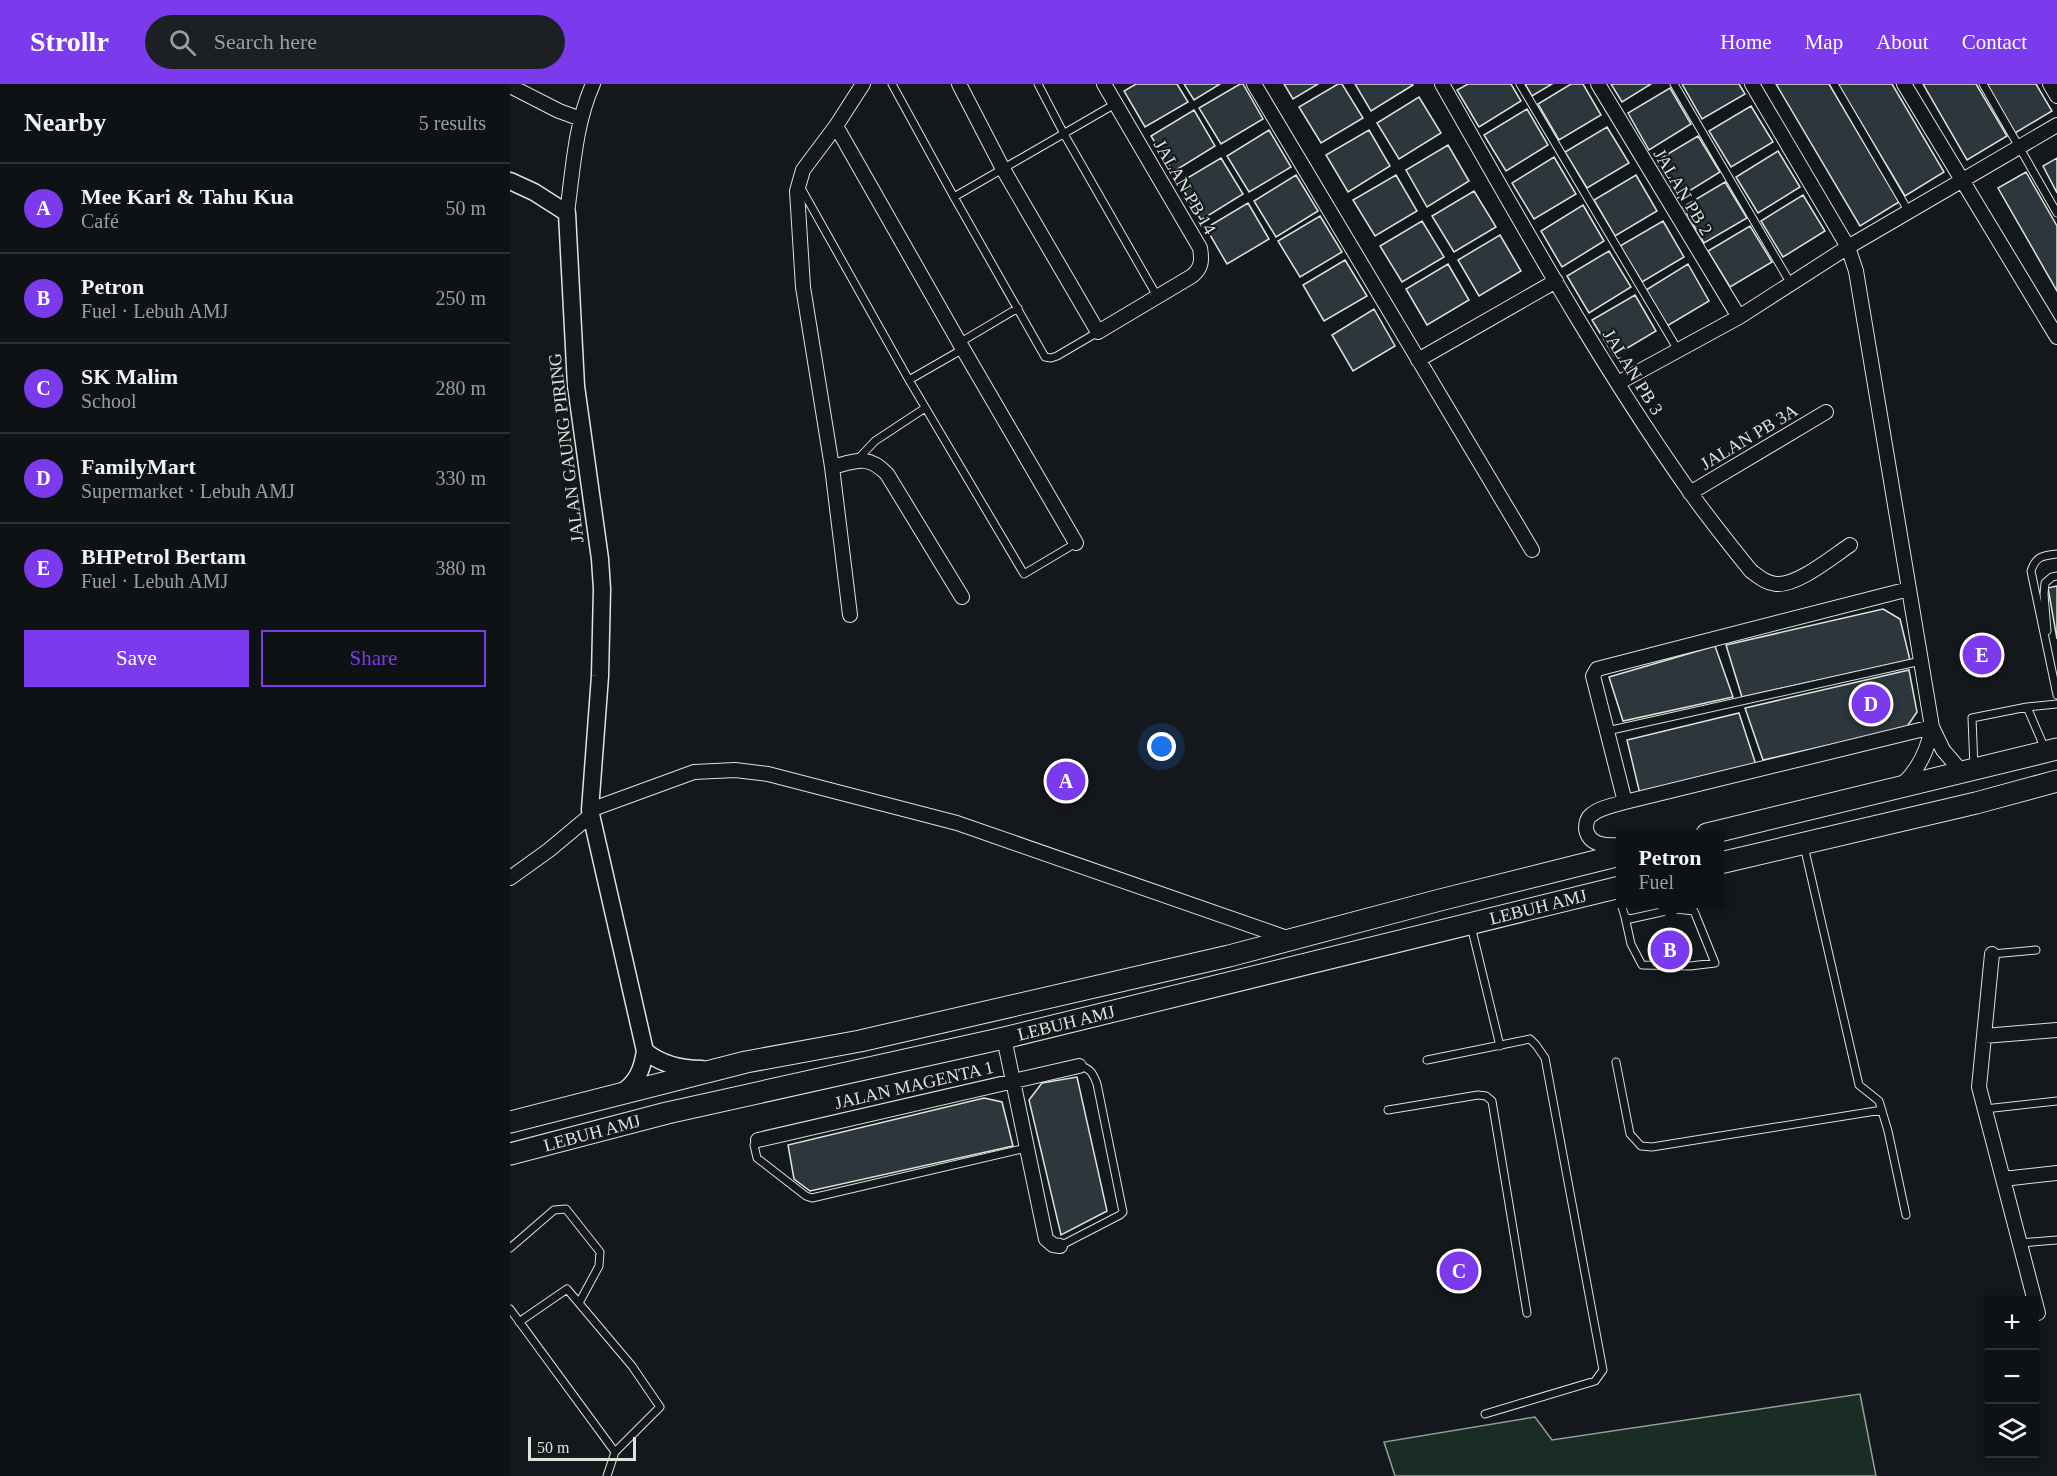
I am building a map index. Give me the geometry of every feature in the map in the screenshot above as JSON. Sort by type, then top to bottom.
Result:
[{"type":"highway","points":[[1724,830],[2051,750]]},
{"type":"highway","points":[[1724,862],[1976,803],[2057,781]]},
{"type":"highway","name":"LEBUH AMJ","points":[[510,1122],[721,1069],[872,1039],[1206,962],[1616,856]]},
{"type":"highway","name":"LEBUH AMJ","points":[[510,1154],[667,1113],[1004,1038],[1471,924],[1616,895]]},
{"type":"street","name":"JALAN GAUNG PIRING","points":[[593,84],[581,119],[567,213],[576,386],[600,559],[602,589],[600,676],[590,812],[645,1051]]},
{"type":"street","points":[[850,615],[832,468],[803,287],[797,201],[798,184],[803,171],[863,84]]},
{"type":"street","points":[[960,84],[1003,169],[1098,332]]},
{"type":"street","name":"JALAN PB 14","points":[[1098,332],[1199,270],[1202,259],[1200,248],[1104,84]]},
{"type":"street","points":[[1254,84],[1532,550]]},
{"type":"street","name":"JALAN PB 3","points":[[1442,84],[1618,383],[1690,493],[1751,571],[1764,581],[1777,584],[1793,582],[1850,545]]},
{"type":"street","name":"JALAN PB 2","points":[[1598,84],[1739,317]]},
{"type":"street","points":[[1752,84],[1848,247],[1862,294],[1932,727],[1939,744],[1968,771]]},
{"type":"street","points":[[1904,84],[2057,336]]},
{"type":"street","points":[[2050,84],[2057,96]]},
{"type":"street","points":[[510,86],[559,111],[581,119]]},
{"type":"street","points":[[1618,383],[1739,317],[1848,247],[2057,125]]},
{"type":"street","points":[[836,126],[1076,543]]},
{"type":"street","points":[[510,181],[534,192],[567,213]]},
{"type":"street","points":[[1418,360],[1556,281]]},
{"type":"street","name":"JALAN PB 3A","points":[[1690,493],[1826,412]]},
{"type":"street","points":[[832,468],[857,460],[866,460],[874,463],[887,474],[962,597]]},
{"type":"street","points":[[1625,802],[1593,676],[1597,669],[1909,589]]},
{"type":"street","points":[[1899,788],[1917,768],[1925,754],[1932,727]]},
{"type":"street","points":[[1616,845],[1607,846],[1593,841],[1588,835],[1586,821],[1591,814],[1625,802],[1932,727]]},
{"type":"street","points":[[510,878],[549,850],[590,812],[694,772],[735,770],[768,774],[957,823],[1292,940]]},
{"type":"street","points":[[1992,954],[1979,1087],[2034,1296]]},
{"type":"street","points":[[1984,1036],[2057,1030]]},
{"type":"street","points":[[1004,1038],[1046,1239],[1053,1245],[1060,1246]]},
{"type":"street","points":[[645,1051],[655,1060],[668,1065],[696,1069],[721,1069]]},
{"type":"street","points":[[620,1094],[632,1086],[638,1077],[645,1051]]},
{"type":"street","name":"JALAN MAGENTA 1","points":[[758,1140],[1079,1066]]},
{"type":"street","points":[[2003,1179],[2057,1173]]},
{"type":"lane","points":[[892,84],[1046,357],[1057,356],[1098,332]]},
{"type":"lane","points":[[1038,84],[1064,134],[1157,296]]},
{"type":"lane","points":[[1520,84],[1678,351]]},
{"type":"lane","points":[[1674,84],[1791,284]]},
{"type":"lane","points":[[1834,84],[1909,212]]},
{"type":"lane","points":[[1983,84],[2057,213]]},
{"type":"lane","points":[[954,197],[1115,104]]},
{"type":"lane","points":[[798,184],[925,408],[1024,574],[1076,543]]},
{"type":"lane","points":[[909,380],[1018,308]]},
{"type":"lane","points":[[857,460],[869,446],[925,408]]},
{"type":"lane","points":[[2054,669],[2031,571],[2034,562],[2041,557],[2057,554]]},
{"type":"lane","points":[[2057,576],[2045,583],[2044,594],[2057,695]]},
{"type":"lane","points":[[1607,731],[1921,661]]},
{"type":"lane","points":[[1968,771],[1972,718],[2027,707],[2057,705]]},
{"type":"lane","points":[[2027,707],[2051,750]]},
{"type":"lane","points":[[1803,844],[1859,1085],[1879,1101],[1888,1131],[1906,1215]]},
{"type":"lane","points":[[1623,908],[1625,917],[1631,944],[1642,965],[1690,966],[1715,963],[1695,911],[1675,909],[1625,917]]},
{"type":"lane","points":[[1471,924],[1500,1046]]},
{"type":"lane","points":[[1992,954],[2036,950]]},
{"type":"lane","points":[[1427,1060],[1530,1039],[1545,1058],[1603,1370],[1595,1381],[1485,1414]]},
{"type":"lane","points":[[1616,1062],[1630,1134],[1641,1146],[1652,1147],[1882,1110]]},
{"type":"lane","points":[[1060,1246],[1123,1212],[1097,1084],[1093,1073],[1079,1066]]},
{"type":"lane","points":[[1388,1110],[1478,1095],[1486,1096],[1492,1101],[1527,1313]]},
{"type":"lane","points":[[1984,1109],[2057,1101]]},
{"type":"lane","points":[[758,1140],[754,1145],[757,1158],[806,1196],[812,1198],[1026,1148]]},
{"type":"lane","points":[[510,1248],[554,1210],[566,1209],[600,1252],[599,1266],[579,1303]]},
{"type":"lane","points":[[2020,1244],[2057,1240]]},
{"type":"lane","points":[[519,1322],[567,1289],[632,1365],[660,1407],[615,1452],[607,1476]]},
{"type":"lane","points":[[510,1309],[615,1452]]},
{"type":"green space","points":[[1860,1394],[1876,1476],[1395,1476],[1384,1442],[1535,1417],[1552,1440]]},
{"type":"building","points":[[1136,84],[1177,84],[1188,102],[1145,127],[1124,91]]},
{"type":"building","points":[[1184,84],[1220,84],[1194,100]]},
{"type":"building","points":[[1243,84],[1263,119],[1221,144],[1199,108]]},
{"type":"building","points":[[1284,84],[1318,84],[1293,99]]},
{"type":"building","points":[[1338,84],[1342,84],[1363,118],[1321,143],[1299,107]]},
{"type":"building","points":[[1355,84],[1412,84],[1413,85],[1371,111]]},
{"type":"building","points":[[1468,84],[1511,84],[1521,101],[1479,127],[1457,90]]},
{"type":"building","points":[[1525,84],[1552,84],[1532,96]]},
{"type":"building","points":[[1571,84],[1583,84],[1601,115],[1559,140],[1538,104]]},
{"type":"building","points":[[1611,84],[1651,84],[1622,102]]},
{"type":"building","points":[[1682,84],[1739,84],[1745,94],[1702,119]]},
{"type":"building","points":[[1776,84],[1829,84],[1899,202],[1860,226]]},
{"type":"building","points":[[1838,84],[1892,84],[1944,172],[1905,196]]},
{"type":"building","points":[[1923,84],[1976,84],[2007,136],[1967,160]]},
{"type":"building","points":[[1986,84],[2036,84],[2052,111],[2015,133]]},
{"type":"building","points":[[1670,88],[1691,124],[1649,150],[1628,113]]},
{"type":"building","points":[[1419,97],[1441,133],[1399,159],[1377,123]]},
{"type":"building","points":[[1751,106],[1773,142],[1731,167],[1709,131]]},
{"type":"building","points":[[1527,109],[1548,145],[1506,171],[1484,135]]},
{"type":"building","points":[[1194,110],[1215,146],[1173,172],[1151,136]]},
{"type":"building","points":[[1607,127],[1629,163],[1587,188],[1565,152]]},
{"type":"building","points":[[1269,130],[1291,167],[1249,192],[1227,156]]},
{"type":"building","points":[[1369,130],[1390,166],[1348,192],[1326,155]]},
{"type":"building","points":[[1698,136],[1720,172],[1678,198],[1656,161]]},
{"type":"building","points":[[1448,145],[1469,181],[1427,207],[1406,170]]},
{"type":"building","points":[[1778,151],[1800,187],[1758,213],[1736,177]]},
{"type":"building","points":[[1554,157],[1576,194],[1534,219],[1512,183]]},
{"type":"building","points":[[1221,158],[1243,194],[1201,220],[1179,183]]},
{"type":"building","points":[[2057,158],[2057,193],[2043,166]]},
{"type":"building","points":[[2026,172],[2057,226],[2057,291],[1998,188]]},
{"type":"building","points":[[1296,175],[1318,211],[1276,237],[1254,201]]},
{"type":"building","points":[[1396,175],[1417,211],[1375,236],[1353,200]]},
{"type":"building","points":[[1636,175],[1657,211],[1615,236],[1594,200]]},
{"type":"building","points":[[1725,182],[1747,218],[1704,243],[1683,207]]},
{"type":"building","points":[[1474,191],[1496,227],[1454,252],[1432,216]]},
{"type":"building","points":[[1803,195],[1825,231],[1783,257],[1761,221]]},
{"type":"building","points":[[1248,203],[1269,239],[1227,264],[1206,228]]},
{"type":"building","points":[[1583,205],[1604,241],[1562,267],[1541,231]]},
{"type":"building","points":[[1320,216],[1342,252],[1300,277],[1278,241]]},
{"type":"building","points":[[1422,221],[1444,257],[1402,282],[1380,246]]},
{"type":"building","points":[[1663,221],[1684,257],[1642,282],[1620,246]]},
{"type":"building","points":[[1750,226],[1772,262],[1730,287],[1708,251]]},
{"type":"building","points":[[1500,235],[1521,271],[1479,296],[1458,260]]},
{"type":"building","points":[[1609,251],[1631,287],[1589,313],[1567,276]]},
{"type":"building","points":[[1345,260],[1367,296],[1324,321],[1303,285]]},
{"type":"building","points":[[1448,264],[1469,300],[1427,325],[1406,289]]},
{"type":"building","points":[[1688,264],[1709,301],[1667,326],[1646,290]]},
{"type":"building","points":[[1635,295],[1656,331],[1614,356],[1592,320]]},
{"type":"building","points":[[1374,309],[1395,346],[1353,371],[1332,335]]},
{"type":"building","points":[[2057,586],[2057,639],[2048,588]]},
{"type":"building","points":[[1883,609],[1900,619],[1910,660],[1742,697],[1726,645]]},
{"type":"building","points":[[1715,646],[1733,697],[1623,721],[1609,677]]},
{"type":"building","points":[[1909,670],[1917,712],[1906,728],[1763,760],[1745,708]]},
{"type":"building","points":[[1739,713],[1756,765],[1640,794],[1627,740]]},
{"type":"building","points":[[1077,1077],[1107,1211],[1061,1235],[1029,1100],[1042,1083]]},
{"type":"building","points":[[984,1098],[1002,1102],[1013,1146],[810,1191],[794,1179],[788,1145]]},
{"type":"place","name":"BHPetrol Bertam","points":[[1982,655]]},
{"type":"place","name":"FamilyMart","points":[[1871,704]]},
{"type":"place","name":"Mee Kari & Tahu Kua","points":[[1066,781]]},
{"type":"place","name":"Petron","points":[[1670,950]]},
{"type":"place","name":"SK Malim","points":[[1459,1271]]}]
